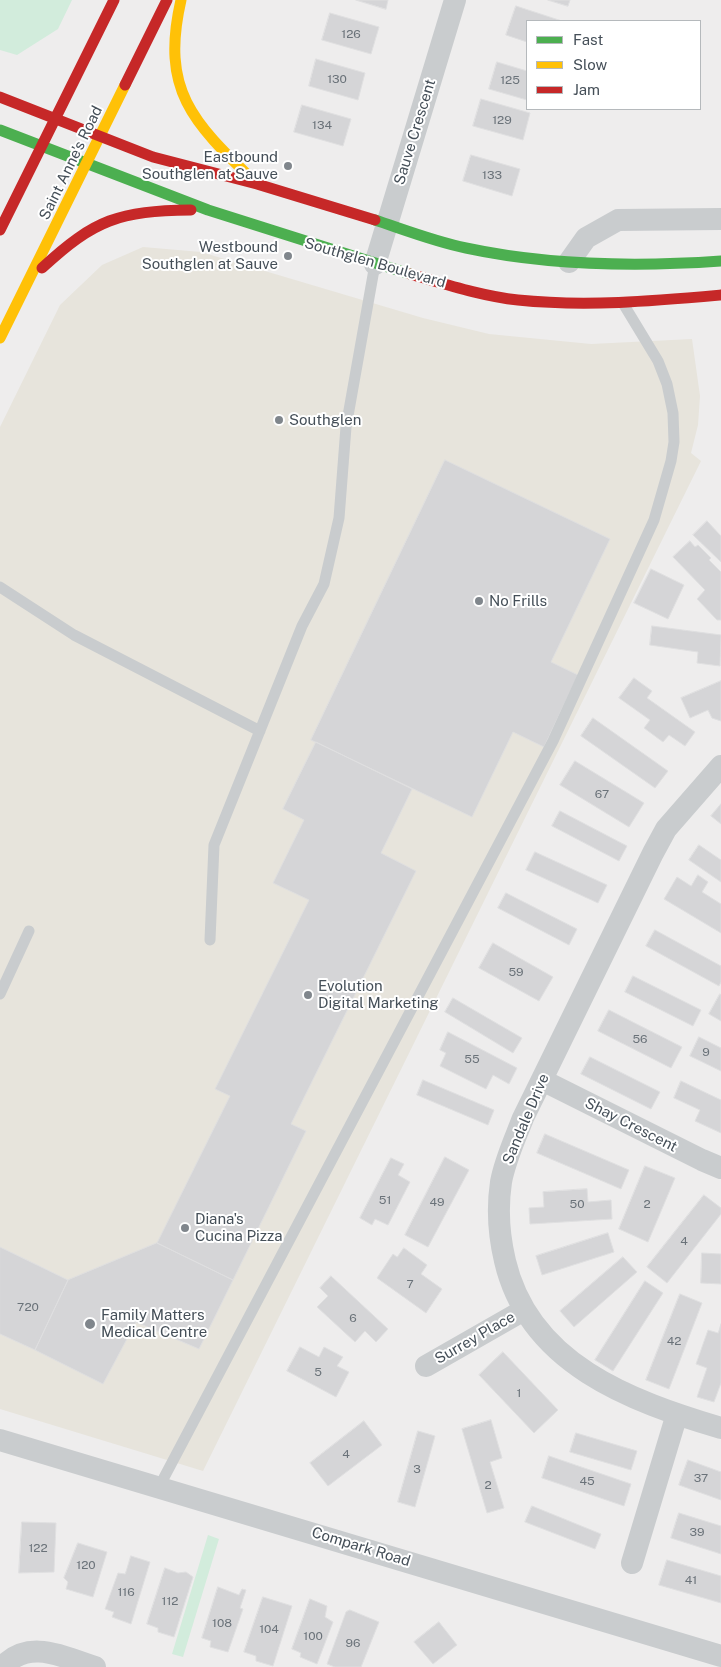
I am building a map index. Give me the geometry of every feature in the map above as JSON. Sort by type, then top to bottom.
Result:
[{"type":"street","points":[[0,230],[114,0]]},
{"type":"street","name":"Saint Anne's Road","points":[[0,338],[88,164],[167,0]]},
{"type":"street","points":[[181,0],[173,39],[180,93],[201,129],[257,184]]},
{"type":"street","name":"Sauve Crescent","points":[[375,264],[389,223],[455,0]]},
{"type":"street","points":[[0,97],[153,157],[257,184],[389,223],[465,248],[521,258],[569,262],[650,266],[721,261]]},
{"type":"street","name":"Southglen Boulevard","points":[[0,130],[208,210],[375,264],[483,294],[518,300],[624,304],[721,295]]},
{"type":"street","points":[[28,282],[68,242],[90,226],[118,214],[159,210],[208,210]]},
{"type":"street","points":[[569,262],[586,238],[618,220],[721,219]]},
{"type":"street","name":"Sandale Drive","points":[[721,766],[666,829],[542,1080],[509,1152],[501,1182],[499,1215],[501,1244],[508,1275],[533,1325],[549,1343],[581,1369],[621,1392],[677,1414],[721,1428]]},
{"type":"street","name":"Shay Crescent","points":[[542,1080],[721,1168]]},
{"type":"street","name":"Surrey Place","points":[[426,1366],[524,1310]]},
{"type":"street","points":[[632,1562],[677,1414]]},
{"type":"street","name":"Compark Road","points":[[0,1440],[721,1656]]},
{"type":"street","points":[[2,1667],[16,1654],[29,1650],[43,1651],[95,1667]]},
{"type":"lane","points":[[210,940],[214,845],[302,626],[324,584],[339,518],[346,427],[375,264]]},
{"type":"lane","points":[[159,1487],[553,740],[654,520],[671,461],[674,442],[673,413],[667,384],[658,360],[624,304]]},
{"type":"lane","points":[[0,587],[74,635],[260,731]]},
{"type":"lane","points":[[0,994],[30,931]]},
{"type":"shaded area","points":[[143,247],[201,252],[423,318],[489,334],[591,344],[692,339],[700,396],[698,425],[691,453],[701,461],[203,1471],[0,1409],[0,427],[60,305],[102,265]]},
{"type":"green space","points":[[0,0],[72,0],[58,29],[17,55],[0,50]]},
{"type":"green space","points":[[208,1535],[219,1539],[183,1657],[172,1654]]},
{"type":"building","points":[[356,0],[388,0],[386,9]]},
{"type":"building","points":[[548,0],[570,0],[568,6]]},
{"type":"building","points":[[516,6],[559,20],[526,20],[526,42],[506,35]]},
{"type":"building","points":[[330,13],[379,27],[371,54],[322,40]]},
{"type":"building","points":[[316,59],[365,73],[358,100],[309,86]]},
{"type":"building","points":[[497,62],[526,71],[526,100],[489,89]]},
{"type":"building","points":[[481,99],[530,113],[523,140],[473,126]]},
{"type":"building","points":[[302,105],[351,119],[343,146],[294,132]]},
{"type":"building","points":[[471,155],[520,169],[512,196],[463,181]]},
{"type":"building","name":"No Frills","points":[[445,460],[610,539],[551,662],[578,675],[544,747],[513,732],[472,817],[311,740]]},
{"type":"building","points":[[707,521],[721,536],[721,562],[693,535]]},
{"type":"building","points":[[690,541],[695,547],[698,545],[711,558],[709,560],[721,572],[721,620],[717,620],[697,599],[705,590],[673,557]]},
{"type":"building","points":[[651,569],[684,585],[668,619],[634,603]]},
{"type":"building","points":[[652,626],[721,635],[720,666],[697,663],[698,652],[650,645]]},
{"type":"building","points":[[634,678],[652,691],[647,698],[695,732],[685,746],[669,735],[663,742],[644,728],[650,720],[619,698]]},
{"type":"building","points":[[721,681],[721,721],[712,718],[708,710],[690,718],[681,698]]},
{"type":"building","points":[[593,718],[668,771],[655,788],[581,736]]},
{"type":"building","name":"Evolution Digital Marketing","points":[[316,742],[412,789],[381,853],[416,871],[291,1124],[306,1131],[233,1280],[157,1243],[230,1096],[215,1089],[309,900],[273,883],[304,820],[283,809]]},
{"type":"building","points":[[575,761],[644,803],[629,827],[560,785]]},
{"type":"building","points":[[721,804],[721,824],[711,816]]},
{"type":"building","points":[[560,811],[627,846],[619,861],[552,826]]},
{"type":"building","points":[[699,845],[721,860],[721,882],[689,860]]},
{"type":"building","points":[[535,852],[607,885],[598,903],[526,870]]},
{"type":"building","points":[[698,875],[708,882],[702,892],[721,904],[721,933],[664,899],[677,877],[691,886]]},
{"type":"building","points":[[506,893],[577,929],[569,945],[498,908]]},
{"type":"building","points":[[655,930],[721,966],[721,982],[719,986],[646,946]]},
{"type":"building","points":[[493,943],[553,977],[539,1001],[479,968]]},
{"type":"building","points":[[633,976],[701,1010],[693,1026],[625,992]]},
{"type":"building","points":[[721,995],[721,1021],[709,1014]]},
{"type":"building","points":[[453,998],[522,1038],[513,1053],[445,1012]]},
{"type":"building","points":[[609,1010],[682,1047],[671,1068],[598,1031]]},
{"type":"building","points":[[448,1032],[517,1068],[509,1084],[493,1075],[486,1089],[440,1066],[446,1053],[440,1050]]},
{"type":"building","points":[[699,1037],[721,1048],[721,1071],[690,1056]]},
{"type":"building","points":[[590,1057],[660,1092],[651,1109],[581,1074]]},
{"type":"building","points":[[423,1080],[494,1110],[488,1125],[417,1095]]},
{"type":"building","points":[[681,1081],[721,1100],[721,1133],[695,1121],[700,1110],[674,1098]]},
{"type":"building","points":[[545,1134],[629,1170],[621,1189],[537,1153]]},
{"type":"building","points":[[445,1157],[469,1170],[428,1247],[405,1235]]},
{"type":"building","points":[[391,1158],[404,1164],[398,1175],[410,1182],[388,1225],[375,1219],[372,1225],[360,1218]]},
{"type":"building","points":[[645,1166],[675,1178],[648,1242],[619,1229]]},
{"type":"building","points":[[587,1189],[588,1202],[611,1200],[612,1219],[530,1224],[529,1208],[544,1207],[543,1192]]},
{"type":"building","points":[[704,1195],[721,1208],[721,1214],[667,1283],[647,1267]]},
{"type":"building","points":[[608,1233],[614,1252],[542,1275],[536,1256]]},
{"type":"building","points":[[157,1243],[233,1280],[199,1349],[136,1322],[103,1384],[35,1350],[68,1280]]},
{"type":"building","points":[[0,1247],[68,1280],[35,1350],[0,1334]]},
{"type":"building","points":[[404,1248],[427,1265],[421,1274],[442,1289],[426,1313],[377,1278],[393,1254],[397,1257]]},
{"type":"building","points":[[702,1253],[721,1254],[721,1284],[701,1283]]},
{"type":"building","points":[[623,1257],[637,1272],[574,1327],[560,1311]]},
{"type":"building","points":[[331,1276],[388,1329],[376,1342],[365,1331],[355,1342],[317,1307],[328,1296],[320,1288]]},
{"type":"building","points":[[645,1281],[663,1293],[613,1371],[595,1360]]},
{"type":"building","points":[[680,1294],[702,1303],[669,1389],[646,1380]]},
{"type":"building","points":[[721,1324],[721,1383],[714,1402],[697,1397],[707,1368],[696,1364],[708,1330],[718,1333]]},
{"type":"building","points":[[300,1347],[319,1357],[324,1347],[343,1357],[337,1366],[349,1372],[336,1397],[287,1371]]},
{"type":"building","points":[[503,1352],[558,1410],[534,1433],[479,1375]]},
{"type":"building","points":[[491,1420],[502,1458],[490,1462],[504,1508],[487,1513],[462,1429]]},
{"type":"building","points":[[364,1421],[382,1445],[328,1486],[310,1463]]},
{"type":"building","points":[[418,1431],[435,1436],[415,1507],[398,1502]]},
{"type":"building","points":[[576,1433],[637,1451],[631,1470],[570,1452]]},
{"type":"building","points":[[549,1456],[631,1484],[624,1506],[542,1478]]},
{"type":"building","points":[[688,1460],[721,1472],[721,1500],[679,1485]]},
{"type":"building","points":[[532,1506],[601,1534],[595,1549],[525,1522]]},
{"type":"building","points":[[679,1513],[721,1526],[721,1554],[671,1538]]},
{"type":"building","points":[[22,1522],[56,1523],[54,1572],[19,1573]]},
{"type":"building","points":[[78,1543],[107,1552],[93,1597],[66,1589],[68,1582],[64,1578]]},
{"type":"building","points":[[131,1556],[150,1562],[131,1624],[112,1617],[114,1612],[105,1609],[118,1573],[125,1574]]},
{"type":"building","points":[[667,1560],[721,1576],[721,1603],[659,1585]]},
{"type":"building","points":[[165,1568],[178,1573],[186,1572],[193,1577],[174,1637],[158,1632],[158,1628],[147,1624]]},
{"type":"building","points":[[218,1587],[239,1595],[242,1589],[246,1590],[240,1608],[243,1609],[228,1652],[210,1647],[211,1641],[202,1638]]},
{"type":"building","points":[[263,1597],[292,1606],[273,1666],[256,1661],[256,1656],[244,1652]]},
{"type":"building","points":[[310,1599],[327,1606],[325,1617],[333,1622],[317,1664],[300,1657],[301,1653],[292,1649]]},
{"type":"building","points":[[350,1610],[379,1622],[361,1667],[335,1667],[327,1664],[346,1612]]},
{"type":"building","points":[[439,1622],[457,1645],[433,1664],[414,1642]]},
{"type":"traffic: fast","points":[[0,130],[208,210],[410,274]]},
{"type":"traffic: fast","points":[[375,220],[421,236],[455,245],[498,254],[561,262],[657,264],[721,261]]},
{"type":"traffic: slow","points":[[181,0],[176,32],[175,59],[179,83],[187,104],[199,123],[215,142],[256,183]]},
{"type":"traffic: slow","points":[[0,338],[125,85]]},
{"type":"traffic: jam","points":[[0,230],[114,0]]},
{"type":"traffic: jam","points":[[125,85],[167,0]]},
{"type":"traffic: jam","points":[[0,97],[153,157],[257,184],[375,220]]},
{"type":"traffic: jam","points":[[42,268],[78,238],[93,228],[109,221],[145,213],[191,210]]},
{"type":"traffic: jam","points":[[410,274],[490,296],[543,302],[620,302],[721,295]]},
{"type":"place","name":"Eastbound Southglen at Sauve","points":[[288,166]]},
{"type":"place","name":"Westbound Southglen at Sauve","points":[[288,256]]},
{"type":"place","name":"Southglen","points":[[279,420]]},
{"type":"place","name":"No Frills","points":[[479,601]]},
{"type":"place","name":"Evolution Digital Marketing","points":[[308,995]]},
{"type":"place","name":"Diana's Cucina Pizza","points":[[185,1228]]},
{"type":"place","name":"Family Matters Medical Centre","points":[[90,1324]]}]
